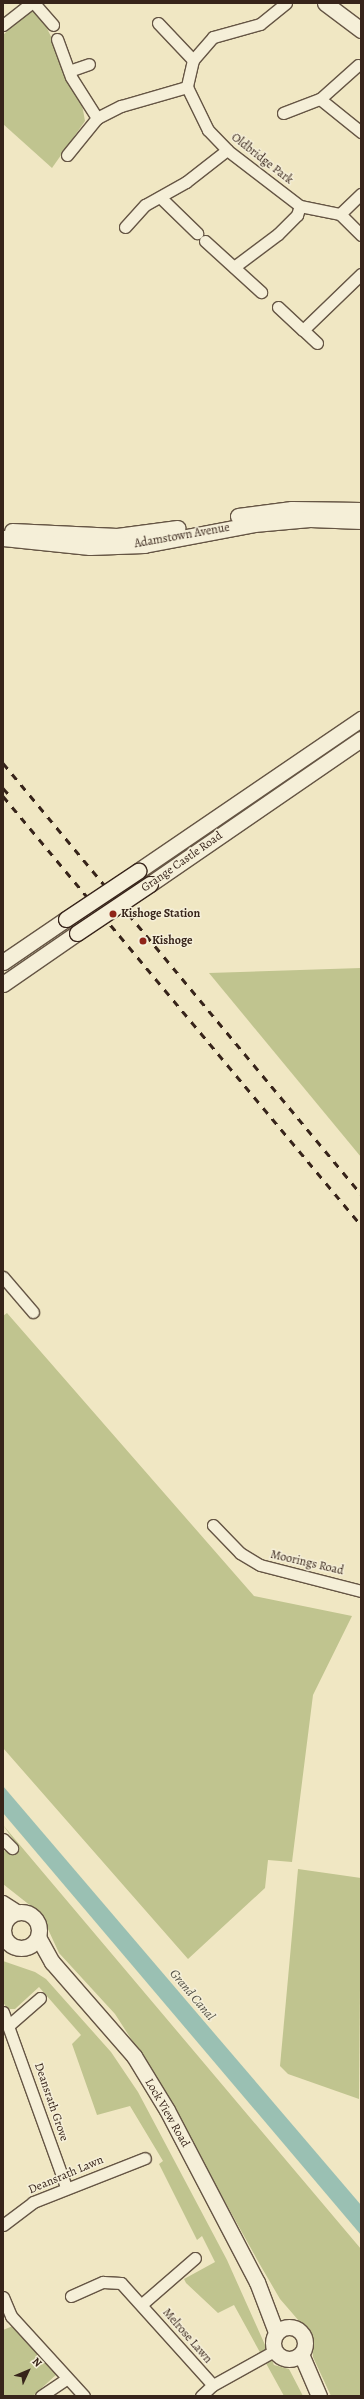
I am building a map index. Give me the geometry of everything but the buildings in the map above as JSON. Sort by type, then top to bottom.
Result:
[{"type":"street","points":[[3,25],[32,3],[53,25]]},
{"type":"street","points":[[67,155],[97,118],[121,106],[187,87],[193,60],[213,37],[260,24],[286,3]]},
{"type":"street","points":[[325,3],[361,30]]},
{"type":"street","points":[[158,23],[193,60]]},
{"type":"street","points":[[57,39],[68,71],[97,118]]},
{"type":"street","points":[[68,71],[89,64]]},
{"type":"street","points":[[283,113],[320,99],[358,65]]},
{"type":"street","name":"Oldbridge Park","points":[[187,87],[208,130],[227,150],[300,206],[340,214]]},
{"type":"street","points":[[320,99],[361,132]]},
{"type":"street","points":[[124,227],[135,212],[186,182],[227,150]]},
{"type":"street","points":[[361,194],[340,214],[361,235]]},
{"type":"street","points":[[160,197],[196,233]]},
{"type":"street","points":[[234,267],[278,234],[297,215],[300,206]]},
{"type":"street","points":[[205,241],[261,292]]},
{"type":"street","points":[[303,330],[361,274]]},
{"type":"street","points":[[278,307],[317,343]]},
{"type":"street","name":"Adamstown Avenue","points":[[3,529],[117,536],[261,512],[361,510]]},
{"type":"street","name":"Adamstown Avenue","points":[[3,538],[90,547],[144,545],[254,524],[310,519],[361,521]]},
{"type":"street","name":"Grange Castle Road","points":[[3,962],[361,719]]},
{"type":"street","name":"Grange Castle Road","points":[[3,984],[361,738]]},
{"type":"street","points":[[3,1277],[33,1312]]},
{"type":"street","name":"Moorings Road","points":[[213,1525],[240,1553],[260,1565],[361,1591]]},
{"type":"street","points":[[3,1839],[12,1848]]},
{"type":"street","points":[[3,1901],[9,1930],[38,1937]]},
{"type":"street","name":"Lock View Road","points":[[9,1930],[36,1919],[38,1937],[52,1962],[134,2056],[167,2110],[282,2330],[298,2329],[304,2338],[296,2356],[319,2396]]},
{"type":"street","name":"Lock View Road","points":[[9,1930],[52,1962]]},
{"type":"street","points":[[8,2025],[40,1998]]},
{"type":"street","name":"Deansrath Grove","points":[[3,2012],[66,2187]]},
{"type":"street","name":"Deansrath Lawn","points":[[3,2225],[33,2202],[66,2187],[145,2158]]},
{"type":"street","points":[[142,2304],[195,2258]]},
{"type":"street","name":"Melrose Lawn","points":[[71,2296],[112,2280],[121,2283],[142,2304],[212,2385]]},
{"type":"street","points":[[3,2297],[7,2318],[36,2344],[66,2379],[84,2396]]},
{"type":"street","points":[[201,2396],[212,2385],[274,2351],[282,2330]]},
{"type":"street","points":[[274,2351],[296,2356],[315,2396]]},
{"type":"street","points":[[41,2396],[66,2379]]},
{"type":"green space","points":[[35,11],[42,18],[81,99],[85,121],[52,168],[3,124],[3,35],[27,13]]},
{"type":"green space","points":[[361,968],[361,1157],[209,973]]},
{"type":"green space","points":[[7,1313],[254,1596],[352,1616],[313,1695],[292,1862],[268,1860],[265,1888],[188,1959],[3,1748],[3,1316]]},
{"type":"green space","points":[[3,1825],[361,2249],[361,2396],[331,2396],[313,2357],[312,2336],[280,2299],[155,2076],[115,2014],[59,1953],[41,1914],[3,1884],[3,1851],[13,1852],[17,1845]]},
{"type":"green space","points":[[298,1869],[361,1878],[359,2099],[288,2074],[280,2066]]},
{"type":"green space","points":[[3,1961],[35,1972],[46,1979],[111,2052],[138,2092],[227,2260],[274,2365],[289,2369],[303,2396],[284,2396],[234,2305],[218,2313],[186,2283],[184,2279],[215,2262],[202,2236],[197,2240],[159,2164],[163,2161],[130,2106],[97,2115],[72,2044],[81,2035],[39,1987],[15,2009],[7,2009],[3,2002]]},
{"type":"green space","points":[[13,2326],[58,2373],[33,2396],[3,2396],[3,2330]]},
{"type":"water","points":[[3,1786],[361,2205],[361,2235],[3,1813]]},
{"type":"railway","points":[[3,763],[361,1194]]},
{"type":"railway","points":[[3,788],[12,798]]},
{"type":"railway","points":[[3,796],[361,1225]]},
{"type":"place","name":"Kishoge Station","points":[[113,914]]},
{"type":"place","name":"Kishoge","points":[[143,941]]},
{"type":"water label","name":"Grand Canal","points":[[192,1995]]}]
